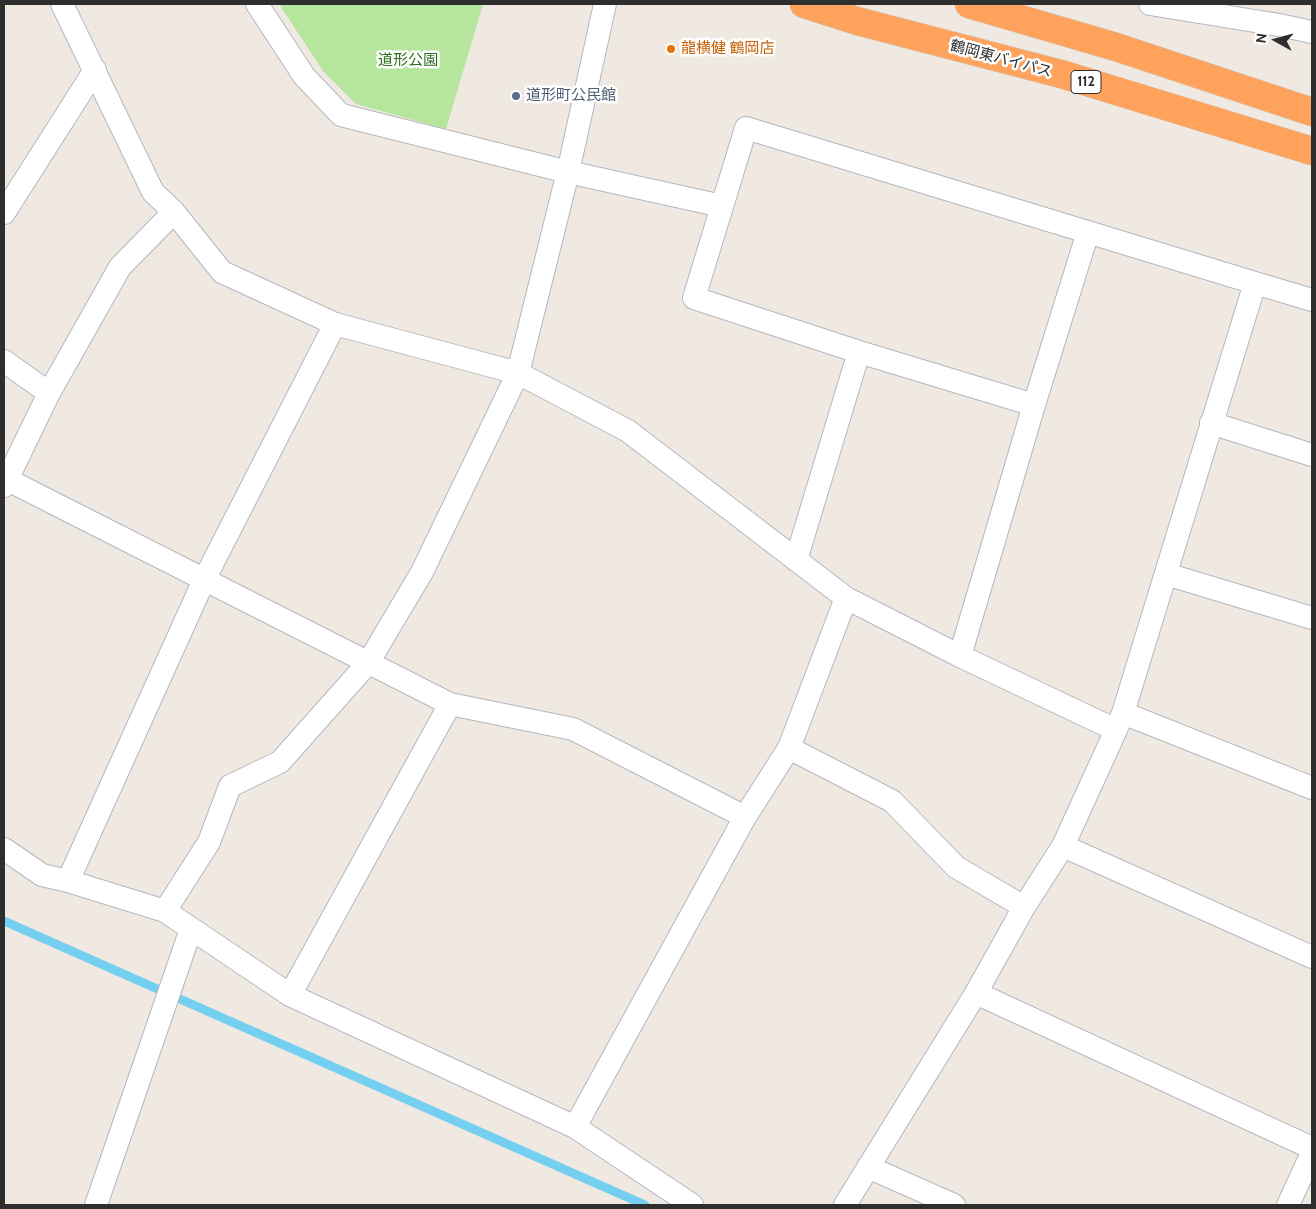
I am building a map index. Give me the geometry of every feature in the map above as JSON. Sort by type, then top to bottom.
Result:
[{"type":"highway","name":"鶴岡東バイパス","points":[[804,4],[857,21],[1061,74],[1312,151]]},
{"type":"highway","points":[[969,4],[1116,47],[1312,112]]},
{"type":"street","points":[[62,4],[153,192],[174,212],[222,272],[335,324],[518,373],[628,431],[846,598],[960,656],[1120,722],[1312,788]]},
{"type":"street","points":[[257,4],[304,76],[341,115],[568,172],[722,206]]},
{"type":"street","points":[[165,911],[209,842],[230,786],[280,762],[368,663],[422,572],[518,373],[568,172],[605,4]]},
{"type":"street","points":[[1150,4],[1312,32]]},
{"type":"street","points":[[4,213],[95,70]]},
{"type":"street","points":[[1034,405],[859,352],[694,298],[746,128],[1312,300]]},
{"type":"street","points":[[174,212],[120,267],[49,393],[5,481],[450,704],[573,729],[745,817]]},
{"type":"street","points":[[960,656],[1034,405],[1088,232]]},
{"type":"street","points":[[845,1205],[976,993],[1024,907],[1063,846],[1120,722],[1255,284]]},
{"type":"street","points":[[68,880],[204,580],[335,324]]},
{"type":"street","points":[[796,560],[859,352]]},
{"type":"street","points":[[4,362],[49,393]]},
{"type":"street","points":[[1211,423],[1312,455]]},
{"type":"street","points":[[1166,574],[1312,618]]},
{"type":"street","points":[[574,1127],[745,817],[789,748],[846,598]]},
{"type":"street","points":[[290,995],[450,704]]},
{"type":"street","points":[[789,748],[892,801],[956,867],[1024,907]]},
{"type":"street","points":[[1063,846],[1312,957]]},
{"type":"street","points":[[4,849],[42,875],[68,880],[165,911],[290,995],[574,1127],[692,1205]]},
{"type":"street","points":[[96,1205],[191,929]]},
{"type":"street","points":[[976,993],[1312,1148]]},
{"type":"street","points":[[1288,1205],[1312,1153]]},
{"type":"street","points":[[868,1167],[954,1205]]},
{"type":"green space","name":"道形公園","points":[[279,4],[483,4],[446,129],[356,104],[323,71]]},
{"type":"waterway","points":[[4,921],[645,1205]]},
{"type":"place","name":"龍横健 鶴岡店","points":[[671,49]]},
{"type":"place","name":"道形町公民館","points":[[516,96]]}]
